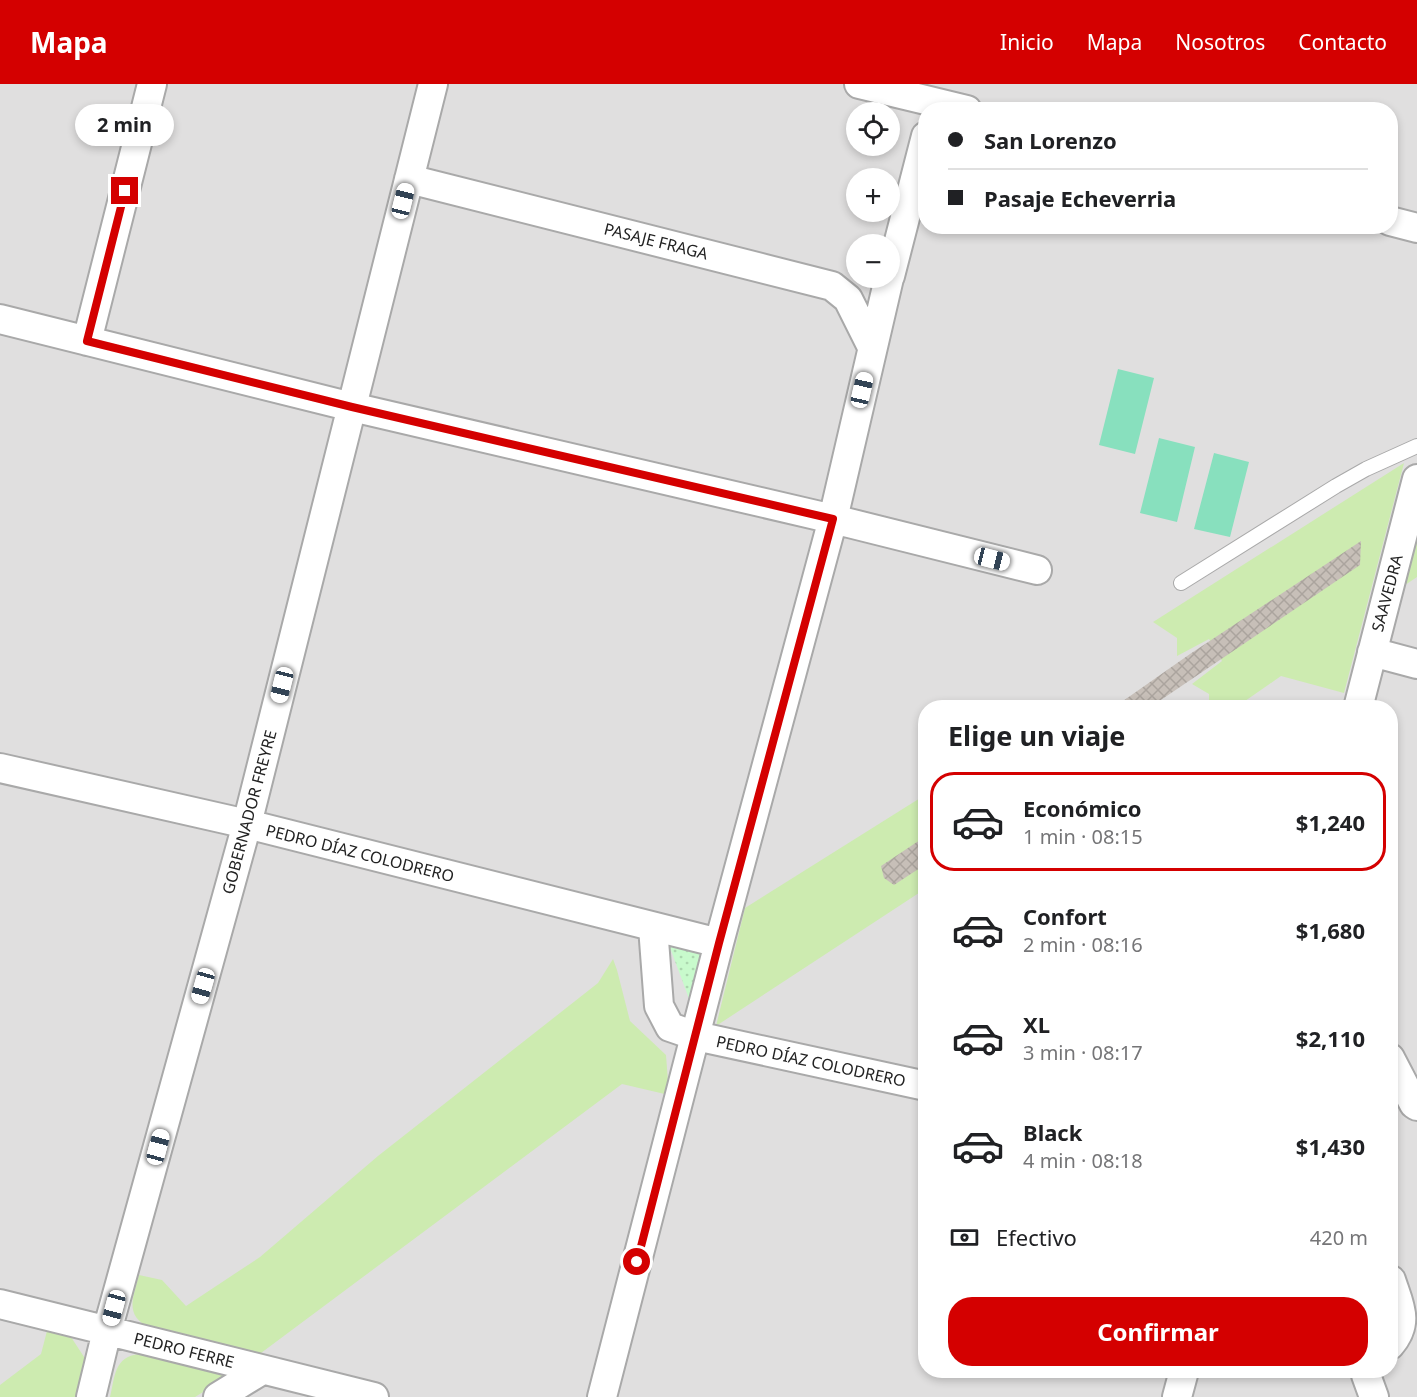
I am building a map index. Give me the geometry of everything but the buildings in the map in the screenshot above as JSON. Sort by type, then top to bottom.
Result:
[{"type":"street","points":[[87,341],[152,84]]},
{"type":"street","name":"GOBERNADOR FREYRE","points":[[91,1397],[107,1331],[247,824],[433,84]]},
{"type":"street","points":[[859,84],[935,98]]},
{"type":"street","points":[[900,235],[918,166]]},
{"type":"street","name":"PASAJE FRAGA","points":[[409,179],[832,286],[848,298],[872,347]]},
{"type":"street","points":[[1398,223],[1417,228]]},
{"type":"street","points":[[602,1397],[719,943],[833,519],[886,288]]},
{"type":"street","points":[[0,320],[352,407],[833,519],[1037,570]]},
{"type":"street","name":"SAAVEDRA","points":[[1360,700],[1417,479]]},
{"type":"street","points":[[1372,652],[1417,664]]},
{"type":"street","name":"PEDRO DÍAZ COLODRERO","points":[[0,768],[247,824],[719,943]]},
{"type":"street","name":"PEDRO DÍAZ COLODRERO","points":[[653,927],[659,1006],[670,1027],[696,1036],[918,1084]]},
{"type":"street","points":[[1398,1073],[1417,1106]]},
{"type":"street","name":"PEDRO FERRE","points":[[0,1304],[374,1397]]},
{"type":"street","points":[[1398,1304],[1402,1318],[1398,1335]]},
{"type":"street","name":"PEDRO FERRE","points":[[218,1397],[262,1370]]},
{"type":"street","points":[[1177,1397],[1182,1378]]},
{"type":"street","points":[[1367,1378],[1374,1397]]},
{"type":"lane","points":[[1181,583],[1336,486],[1366,469],[1417,446]]},
{"type":"shaded area","points":[[0,84],[1417,84],[1417,1397],[0,1397]]},
{"type":"green space","points":[[1118,369],[1154,378],[1135,454],[1099,445]]},
{"type":"green space","points":[[1159,438],[1195,447],[1177,522],[1140,513]]},
{"type":"green space","points":[[1214,453],[1249,462],[1230,537],[1194,529]]},
{"type":"green space","points":[[1404,463],[1344,693],[1281,676],[1246,700],[1209,700],[1209,694],[1192,684],[1222,661],[1209,639],[1177,656],[1177,638],[1153,622]]},
{"type":"green space","points":[[1417,529],[1417,577],[1402,587]]},
{"type":"green space","points":[[918,799],[918,894],[716,1026],[745,908]]},
{"type":"green space","points":[[666,937],[709,948],[694,1012]]},
{"type":"green space","points":[[613,959],[630,1021],[666,1055],[669,1095],[622,1084],[257,1356],[150,1328],[136,1317],[132,1305],[139,1275],[162,1280],[186,1306],[260,1257],[378,1156],[598,983]]},
{"type":"green space","points":[[47,1331],[71,1337],[88,1363],[78,1397],[0,1397],[0,1385],[41,1354]]},
{"type":"green space","points":[[139,1354],[229,1376],[195,1397],[110,1397],[120,1363]]},
{"type":"route","points":[[125,191],[87,341],[352,407],[833,519],[719,943],[637,1262]]}]
